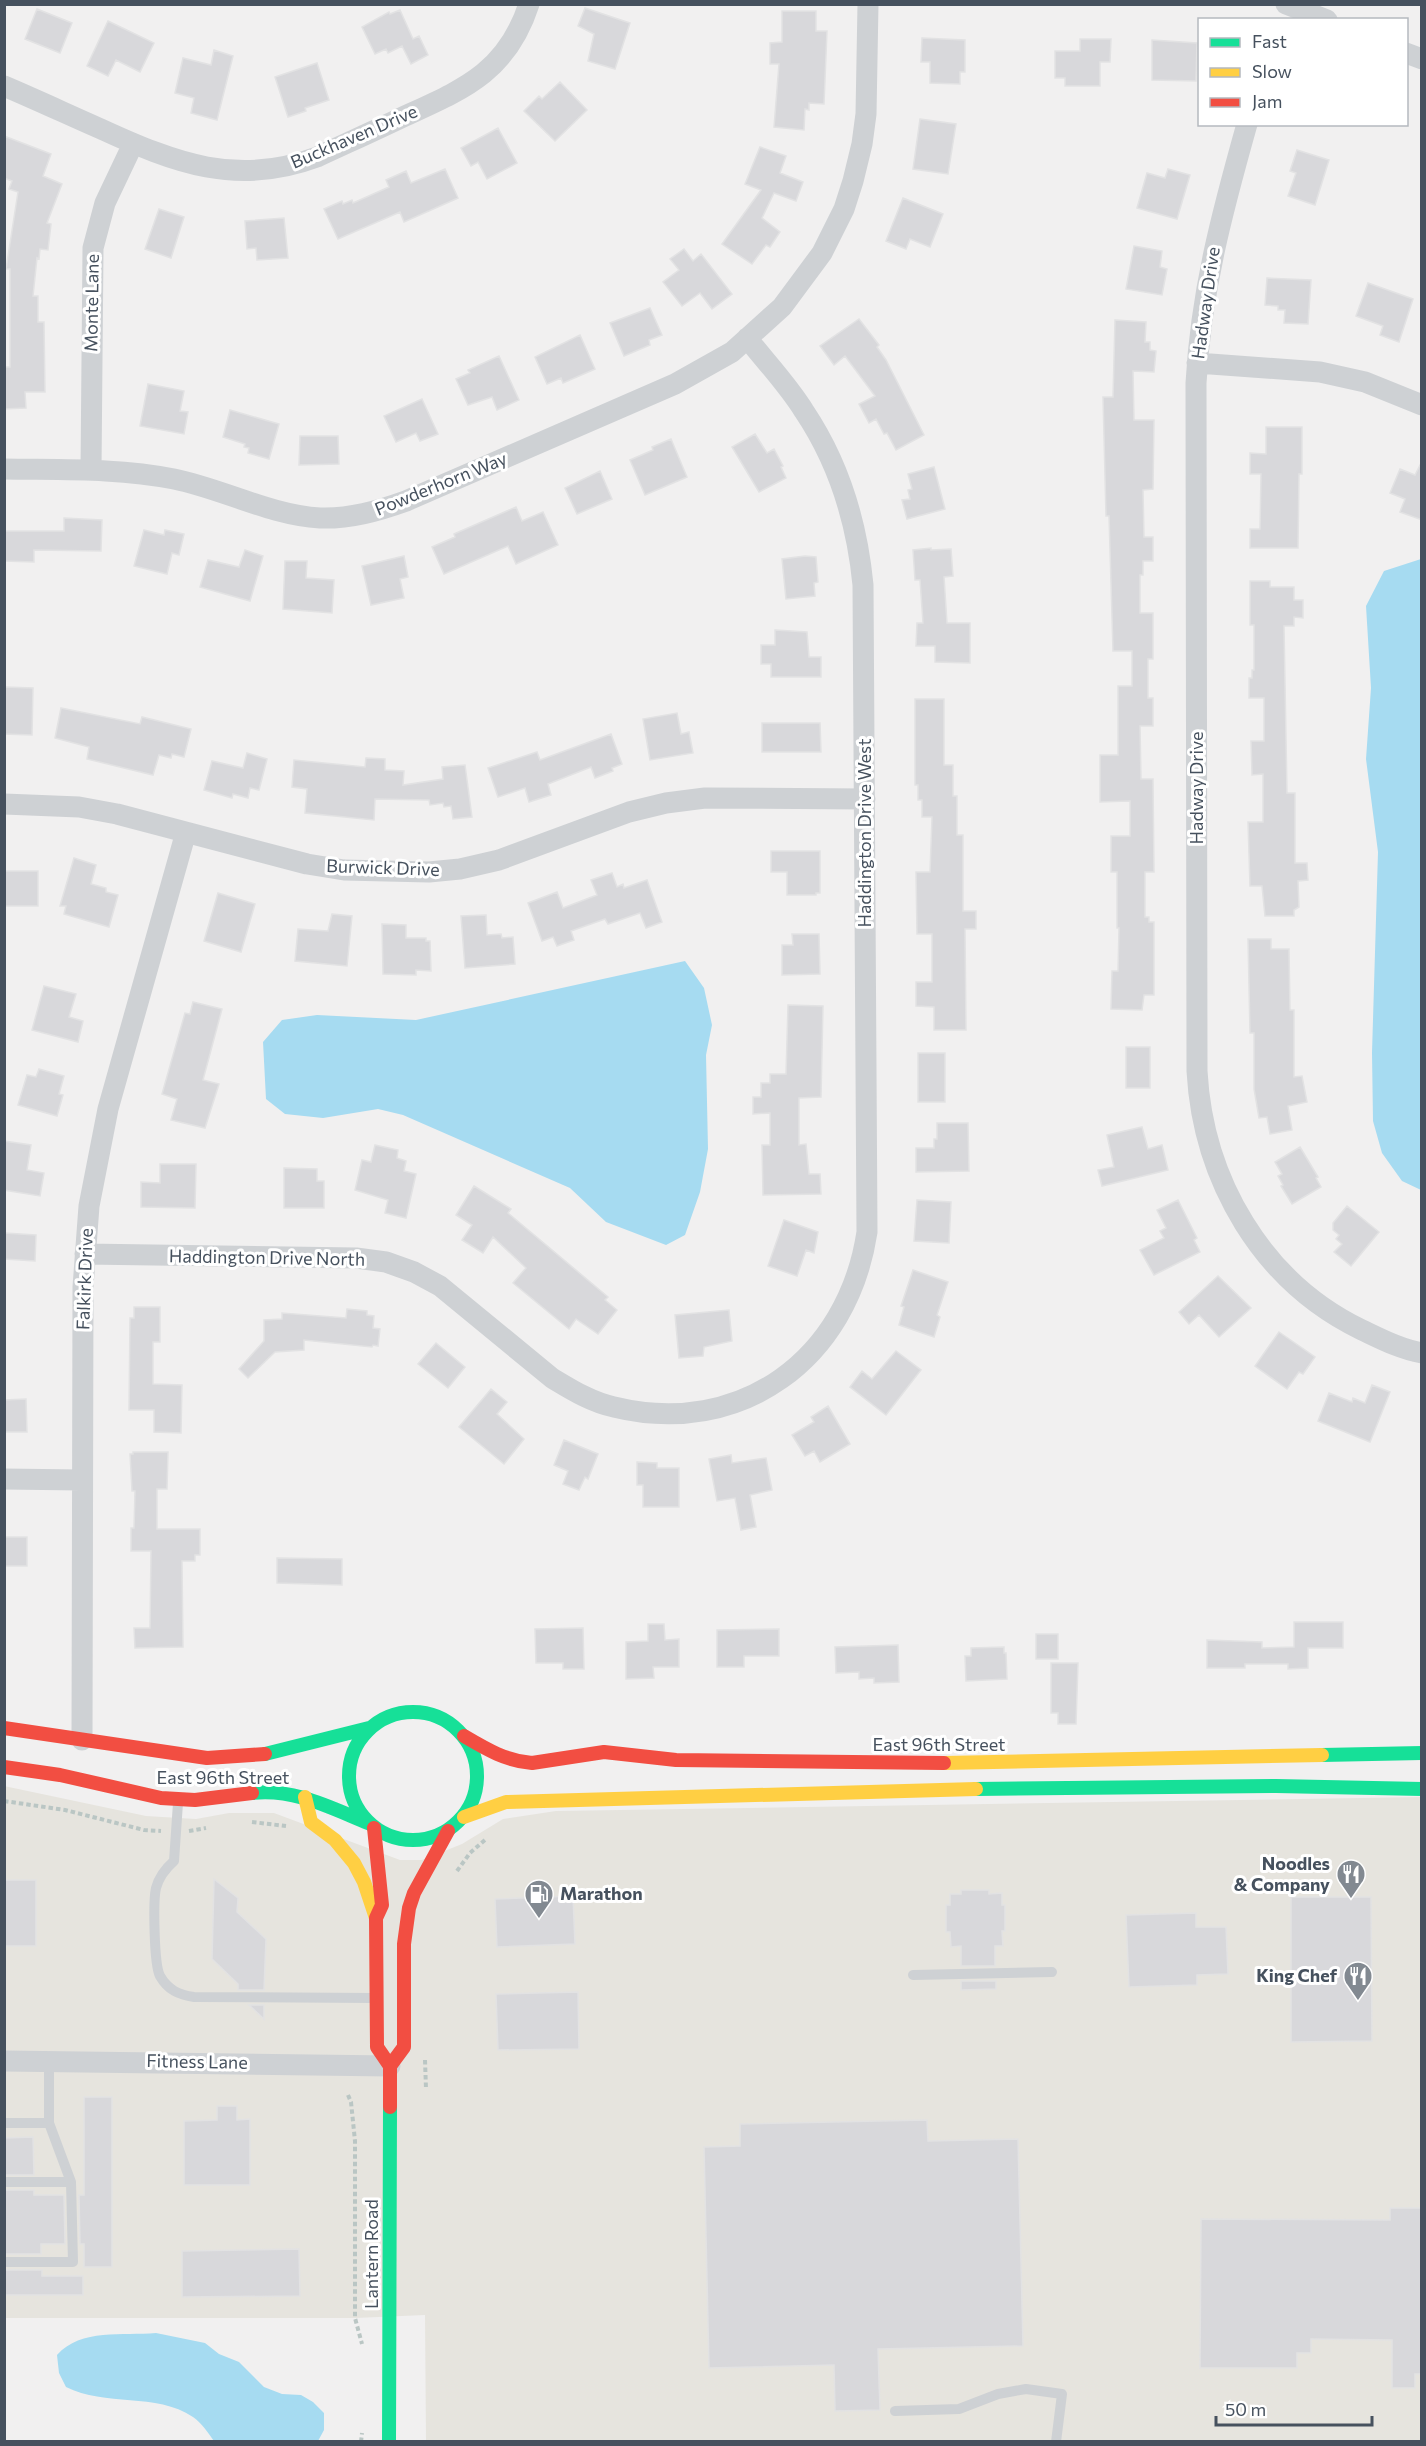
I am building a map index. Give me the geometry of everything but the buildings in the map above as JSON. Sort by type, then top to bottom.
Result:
[{"type":"main road","points":[[408,1712],[429,1713],[449,1722],[464,1736],[475,1755],[479,1776],[475,1798],[464,1816],[448,1831],[428,1839],[407,1841],[386,1835],[371,1825],[356,1806],[349,1786],[353,1755],[369,1728],[387,1717],[408,1712]]},
{"type":"main road","name":"East 96th Street","points":[[4,1728],[190,1756],[240,1757],[298,1749],[369,1728]]},
{"type":"main road","name":"East 96th Street","points":[[464,1736],[495,1754],[520,1762],[532,1763],[604,1752],[676,1760],[963,1763],[1422,1753]]},
{"type":"main road","name":"East 96th Street","points":[[4,1767],[60,1775],[136,1794],[178,1800],[280,1792],[305,1797],[371,1825]]},
{"type":"main road","points":[[464,1816],[506,1802],[631,1797],[1047,1787],[1276,1786],[1422,1789]]},
{"type":"main road","points":[[305,1797],[311,1822],[337,1840],[356,1866],[364,1884],[369,1906],[376,1917]]},
{"type":"main road","name":"Lantern Road","points":[[371,1825],[382,1905],[376,1917],[377,2047],[390,2066],[389,2442]]},
{"type":"main road","name":"Lantern Road","points":[[390,2066],[404,2047],[404,1944],[409,1908],[414,1893],[448,1831]]},
{"type":"street","name":"Buckhaven Drive","points":[[4,86],[133,144],[182,163],[219,169],[265,170],[292,166],[450,96],[475,82],[497,62],[509,46],[529,4]]},
{"type":"street","name":"Powderhorn Way","points":[[4,469],[129,472],[177,480],[279,511],[319,518],[368,514],[406,501],[675,384],[732,352],[768,321],[801,284],[822,253],[847,200],[858,162],[865,124],[868,4]]},
{"type":"street","points":[[1286,4],[1322,18]]},
{"type":"street","points":[[1408,53],[1422,59]]},
{"type":"street","name":"Hadway Drive","points":[[1246,126],[1212,255],[1204,295],[1197,363],[1197,1071],[1205,1129],[1216,1167],[1231,1203],[1257,1244],[1290,1280],[1312,1299],[1352,1326],[1378,1339],[1422,1353]]},
{"type":"street","name":"Monte Lane","points":[[91,470],[93,248],[105,203],[133,144]]},
{"type":"street","name":"Haddington Drive West","points":[[747,338],[788,388],[820,437],[837,472],[854,527],[863,585],[867,1232],[859,1271],[849,1299],[840,1316],[817,1347]]},
{"type":"street","points":[[1197,363],[1320,372],[1365,382],[1422,405]]},
{"type":"street","name":"Burwick Drive","points":[[4,804],[79,807],[117,814],[307,864],[344,870],[429,872],[460,869],[499,860],[629,812],[666,803],[705,798],[865,799]]},
{"type":"street","name":"Falkirk Drive","points":[[82,1740],[81,1480],[85,1254],[92,1186],[108,1109],[186,832]]},
{"type":"street","name":"Haddington Drive North","points":[[85,1254],[356,1258],[386,1262],[414,1272],[440,1286],[552,1378],[569,1388],[613,1407],[651,1414],[680,1414],[708,1410],[736,1402],[771,1386],[795,1369],[817,1347]]},
{"type":"street","points":[[4,1479],[81,1480]]},
{"type":"street","name":"Fitness Lane","points":[[4,2061],[390,2066]]},
{"type":"lane","points":[[178,1800],[174,1861],[165,1870],[156,1889],[157,1968],[169,1988],[176,1993],[194,1997],[377,1998]]},
{"type":"lane","points":[[913,1976],[1052,1972]]},
{"type":"lane","points":[[4,2262],[73,2262],[71,2182],[49,2123],[49,2061]]},
{"type":"lane","points":[[4,2123],[49,2123]]},
{"type":"lane","points":[[4,2182],[71,2182]]},
{"type":"lane","points":[[895,2411],[959,2409],[998,2394],[1026,2389],[1062,2394],[1056,2442]]},
{"type":"path","points":[[4,1801],[65,1810],[155,1832]]},
{"type":"path","points":[[249,1821],[271,1822],[290,1827]]},
{"type":"path","points":[[194,1830],[211,1826]]},
{"type":"path","points":[[452,1879],[470,1853],[495,1834]]},
{"type":"path","points":[[425,2055],[426,2089]]},
{"type":"path","points":[[348,2095],[351,2102],[355,2141],[355,2318],[362,2340],[362,2351]]},
{"type":"path","points":[[361,2442],[362,2428]]},
{"type":"shaded area","points":[[4,1786],[146,1816],[196,1819],[229,1813],[274,1813],[400,1860],[422,1860],[462,1844],[503,1819],[556,1811],[1421,1797],[1421,2441],[426,2441],[425,2315],[355,2318],[5,2318]]},
{"type":"water","points":[[1422,559],[1421,1190],[1402,1181],[1382,1153],[1373,1121],[1372,1053],[1378,852],[1366,759],[1371,688],[1366,606],[1384,571]]},
{"type":"water","points":[[685,961],[704,988],[712,1025],[706,1055],[708,1149],[700,1192],[685,1235],[666,1245],[606,1222],[570,1188],[403,1115],[378,1109],[323,1118],[285,1114],[266,1099],[263,1042],[282,1020],[317,1015],[416,1020]]},
{"type":"water","points":[[156,2333],[205,2343],[219,2354],[239,2362],[264,2387],[282,2394],[301,2395],[313,2402],[324,2413],[324,2430],[318,2441],[214,2441],[196,2419],[179,2409],[147,2402],[97,2397],[66,2387],[59,2373],[57,2355],[67,2346],[90,2337],[103,2335]]},
{"type":"traffic: fast","points":[[413,1712],[438,1716],[459,1730],[473,1751],[477,1776],[473,1801],[459,1822],[438,1836],[413,1840],[388,1836],[367,1822],[353,1801],[349,1776],[353,1751],[367,1730],[388,1716],[413,1712]]},
{"type":"traffic: fast","points":[[265,1754],[369,1728]]},
{"type":"traffic: fast","points":[[1322,1755],[1422,1753]]},
{"type":"traffic: fast","points":[[976,1789],[1276,1786],[1422,1789]]},
{"type":"traffic: fast","points":[[252,1793],[268,1792],[297,1796],[368,1823]]},
{"type":"traffic: fast","points":[[389,2442],[390,2107]]},
{"type":"traffic: slow","points":[[944,1763],[1322,1755]]},
{"type":"traffic: slow","points":[[464,1817],[506,1802],[976,1789]]},
{"type":"traffic: slow","points":[[305,1797],[311,1822],[335,1840],[354,1863],[364,1882],[376,1918]]},
{"type":"traffic: jam","points":[[4,1728],[207,1758],[265,1754]]},
{"type":"traffic: jam","points":[[464,1736],[505,1757],[532,1763],[604,1752],[676,1760],[944,1763]]},
{"type":"traffic: jam","points":[[4,1767],[60,1775],[161,1798],[195,1800],[252,1793]]},
{"type":"traffic: jam","points":[[374,1828],[382,1905],[376,1918],[377,2047],[390,2066],[390,2107]]},
{"type":"traffic: jam","points":[[390,2066],[404,2047],[404,1944],[409,1908],[414,1893],[448,1831]]},
{"type":"place","name":"Noodles & Company","points":[[1351,1900]]},
{"type":"place","name":"Marathon","points":[[539,1920]]},
{"type":"place","name":"King Chef","points":[[1358,2002]]}]
